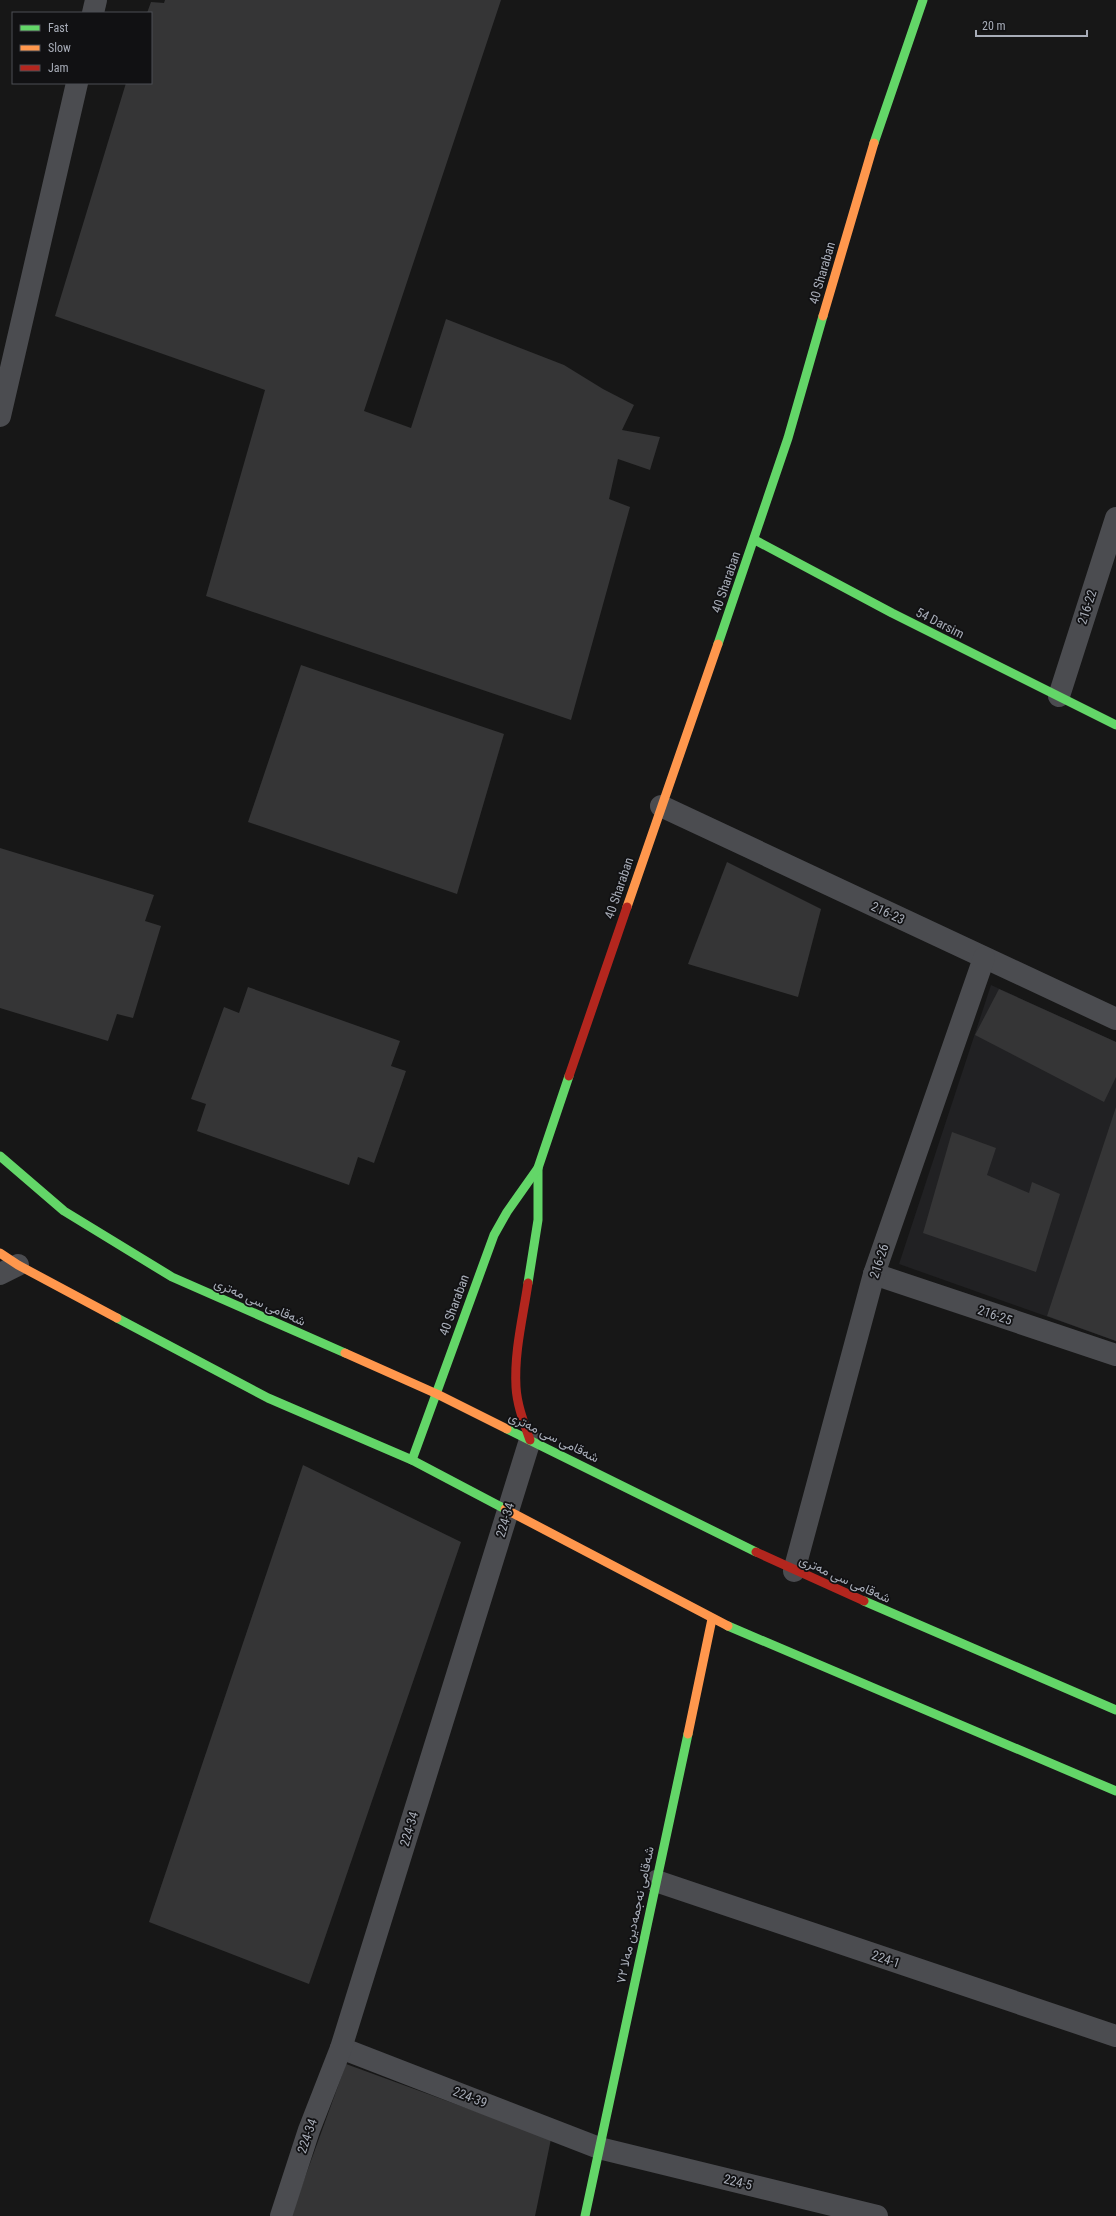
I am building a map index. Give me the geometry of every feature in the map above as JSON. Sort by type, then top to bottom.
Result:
[{"type":"main road","name":"40 Sharaban","points":[[412,1460],[494,1235],[507,1212],[538,1168],[661,806],[755,540],[790,430],[865,170],[923,0]]},
{"type":"main road","name":"54 Darsim","points":[[755,540],[892,613],[1116,725]]},
{"type":"main road","name":"شەقامی سی مەتری","points":[[0,1156],[64,1211],[172,1278],[437,1394],[794,1571],[1116,1710]]},
{"type":"main road","name":"40 Sharaban","points":[[530,1440],[516,1388],[516,1361],[538,1220],[538,1168]]},
{"type":"main road","points":[[6,1264],[268,1398],[412,1460],[712,1619],[1116,1791]]},
{"type":"main road","name":"شەقامی نەجمەدین مەلا ٧٢","points":[[585,2216],[712,1619]]},
{"type":"street","points":[[93,12],[96,0]]},
{"type":"street","points":[[0,416],[77,84]]},
{"type":"street","name":"216-22","points":[[1059,696],[1116,518]]},
{"type":"street","name":"216-23","points":[[661,806],[1116,1019]]},
{"type":"street","name":"216-26","points":[[794,1571],[874,1274],[984,958]]},
{"type":"street","name":"216-25","points":[[874,1274],[1116,1355]]},
{"type":"street","name":"224-34","points":[[281,2216],[309,2130],[341,2048],[530,1440]]},
{"type":"street","name":"224-1","points":[[656,1881],[1116,2036]]},
{"type":"street","name":"224-39","points":[[341,2048],[599,2148]]},
{"type":"street","name":"224-5","points":[[599,2148],[877,2216]]},
{"type":"shaded area","points":[[991,985],[1116,1042],[1116,1341],[899,1264]]},
{"type":"building","points":[[165,0],[501,0],[364,411],[411,428],[446,319],[564,365],[603,389],[634,405],[622,430],[660,437],[650,470],[618,459],[609,499],[630,507],[571,720],[206,596],[265,390],[55,316],[126,84],[152,84],[152,12],[147,12],[151,2],[164,3]]},
{"type":"building","points":[[301,665],[504,734],[457,894],[248,822]]},
{"type":"building","points":[[0,848],[154,895],[145,921],[161,926],[133,1018],[117,1014],[108,1041],[0,1008]]},
{"type":"building","points":[[727,862],[821,909],[798,997],[688,964]]},
{"type":"building","points":[[248,987],[400,1041],[391,1066],[406,1071],[374,1163],[358,1157],[349,1185],[197,1131],[206,1104],[191,1099],[224,1007],[239,1013]]},
{"type":"building","points":[[999,989],[1116,1042],[1116,1077],[1104,1102],[975,1035]]},
{"type":"building","points":[[1116,1107],[1116,1341],[1047,1316]]},
{"type":"building","points":[[952,1132],[996,1148],[987,1175],[1029,1193],[1032,1182],[1060,1194],[1036,1272],[923,1233]]},
{"type":"building","points":[[303,1465],[461,1542],[309,1984],[149,1922]]},
{"type":"building","points":[[346,2064],[551,2139],[535,2216],[291,2216]]},
{"type":"traffic: fast","points":[[874,143],[923,0]]},
{"type":"traffic: fast","points":[[718,644],[788,438],[823,316]]},
{"type":"traffic: fast","points":[[755,540],[892,613],[1116,725]]},
{"type":"traffic: fast","points":[[412,1460],[494,1235],[507,1212],[538,1168],[569,1076]]},
{"type":"traffic: fast","points":[[0,1156],[64,1211],[172,1277],[345,1353]]},
{"type":"traffic: fast","points":[[528,1283],[538,1220],[538,1168]]},
{"type":"traffic: fast","points":[[117,1318],[268,1398],[412,1460],[505,1509]]},
{"type":"traffic: fast","points":[[507,1429],[756,1552]]},
{"type":"traffic: fast","points":[[864,1601],[1116,1710]]},
{"type":"traffic: fast","points":[[728,1626],[1116,1791]]},
{"type":"traffic: fast","points":[[585,2216],[688,1734]]},
{"type":"traffic: slow","points":[[823,316],[874,143]]},
{"type":"traffic: slow","points":[[627,907],[718,644]]},
{"type":"traffic: slow","points":[[0,1253],[18,1265],[117,1318]]},
{"type":"traffic: slow","points":[[345,1353],[437,1394],[507,1429]]},
{"type":"traffic: slow","points":[[505,1509],[728,1626]]},
{"type":"traffic: slow","points":[[688,1734],[712,1619]]},
{"type":"traffic: jam","points":[[569,1076],[627,907]]},
{"type":"traffic: jam","points":[[528,1283],[519,1335],[516,1361],[516,1387],[521,1414],[530,1440]]},
{"type":"traffic: jam","points":[[756,1552],[864,1601]]}]
